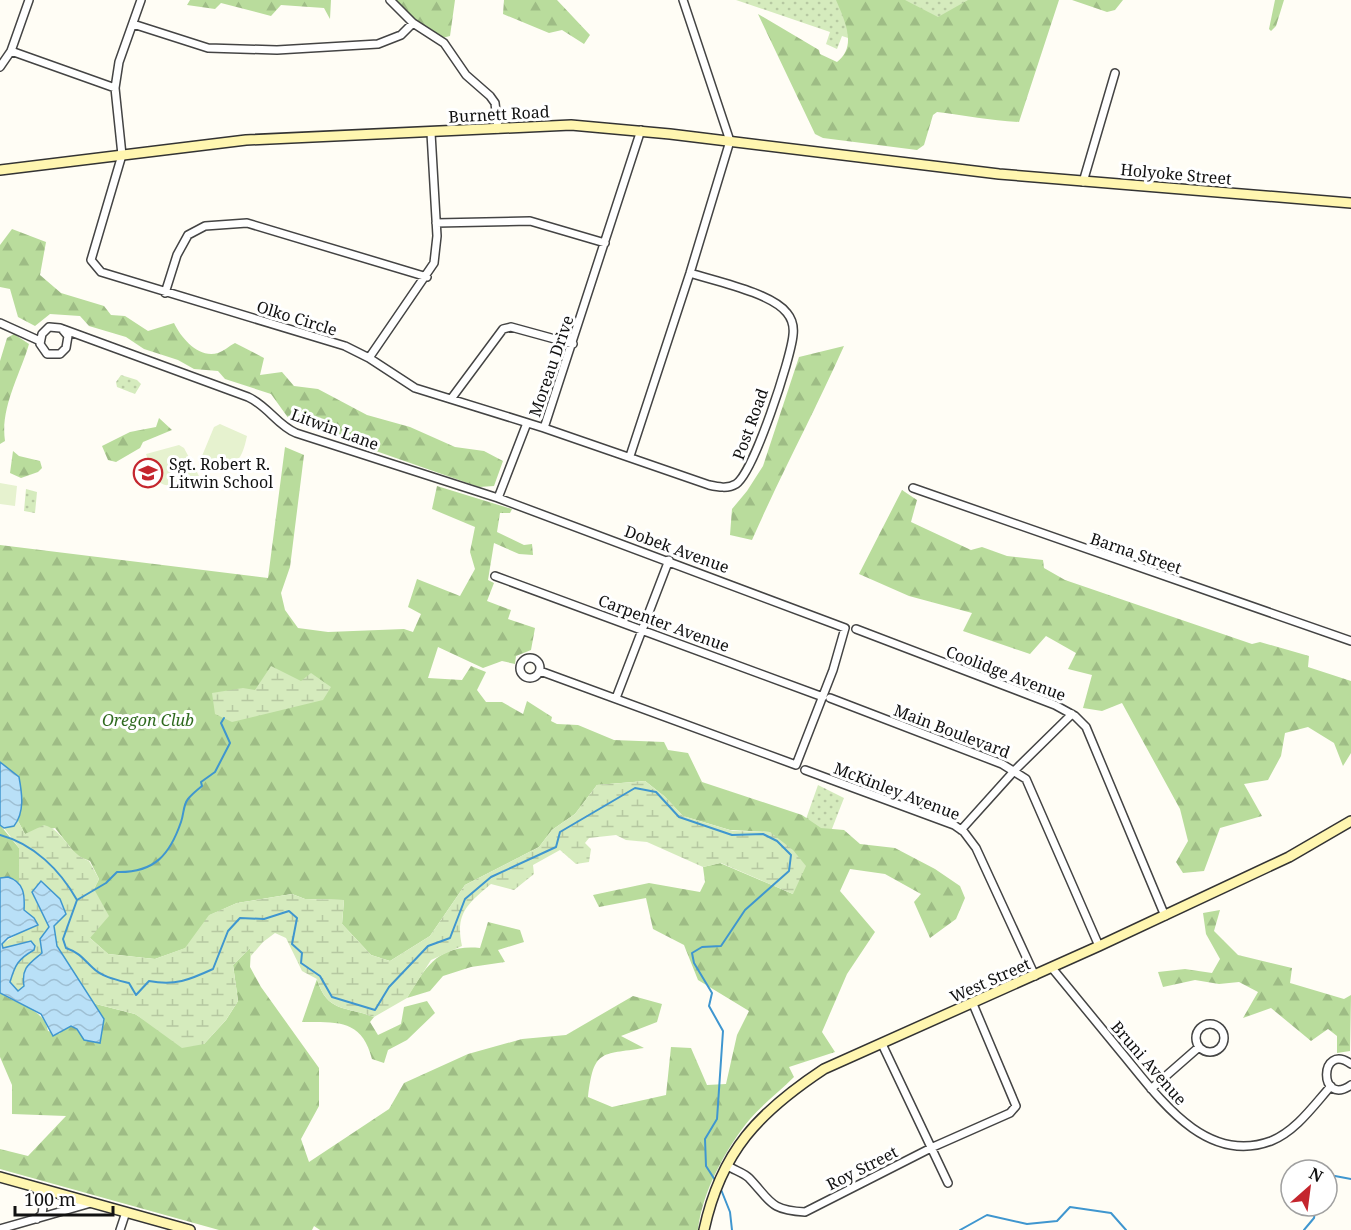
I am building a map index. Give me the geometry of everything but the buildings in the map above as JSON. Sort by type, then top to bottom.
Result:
[{"type":"main road","name":"Burnett Road","points":[[0,170],[246,140],[571,125],[641,130],[999,174]]},
{"type":"main road","name":"Holyoke Street","points":[[999,174],[1351,203]]},
{"type":"main road","name":"West Street","points":[[704,1230],[716,1191],[747,1133],[785,1095],[824,1070],[1165,916],[1289,857],[1351,821]]},
{"type":"main road","points":[[0,1177],[190,1230]]},
{"type":"street","points":[[0,67],[10,51],[29,0]]},
{"type":"street","points":[[122,155],[115,88],[119,62],[141,0]]},
{"type":"street","points":[[390,0],[413,23],[444,44],[466,75],[490,96],[495,103],[498,129]]},
{"type":"street","points":[[630,456],[690,273],[730,141],[684,0]]},
{"type":"street","points":[[133,24],[208,48],[277,50],[378,44],[401,35],[413,23]]},
{"type":"street","points":[[10,51],[115,88]]},
{"type":"street","points":[[1083,182],[1115,73]]},
{"type":"street","name":"Moreau Drive","points":[[369,358],[415,388],[544,429],[641,130]]},
{"type":"street","points":[[369,358],[434,264],[436,223],[431,132]]},
{"type":"street","name":"Olko Circle","points":[[122,155],[91,261],[101,272],[345,346],[369,358]]},
{"type":"street","points":[[436,223],[530,220],[605,243]]},
{"type":"street","points":[[165,293],[177,255],[188,236],[205,226],[247,223],[427,277]]},
{"type":"street","name":"Post Road","points":[[544,429],[630,456],[710,485],[730,487],[744,476],[765,428],[793,337],[790,318],[782,308],[769,300],[690,273]]},
{"type":"street","points":[[0,323],[40,341],[48,354],[60,354],[68,342],[62,329],[47,328],[40,341]]},
{"type":"street","points":[[451,399],[503,329],[511,327],[573,344]]},
{"type":"street","name":"Litwin Lane","points":[[62,329],[248,397],[266,407],[280,424],[296,433],[498,498]]},
{"type":"street","points":[[498,498],[527,423]]},
{"type":"street","name":"Barna Street","points":[[913,488],[1351,641]]},
{"type":"street","name":"Dobek Avenue","points":[[498,498],[669,560],[845,628],[846,634],[826,697]]},
{"type":"street","points":[[616,698],[669,560]]},
{"type":"street","name":"Carpenter Avenue","points":[[495,576],[826,697]]},
{"type":"street","name":"Coolidge Avenue","points":[[856,630],[1072,714],[1086,727],[1165,916]]},
{"type":"street","points":[[540,671],[796,765],[826,697]]},
{"type":"street","name":"Main Boulevard","points":[[826,697],[1015,770],[1032,788],[1099,946]]},
{"type":"street","points":[[961,830],[1015,770],[1072,714]]},
{"type":"street","name":"McKinley Avenue","points":[[805,770],[961,830],[976,848],[1035,976]]},
{"type":"street","name":"Bruni Avenue","points":[[1052,968],[1151,1089],[1173,1113],[1198,1132],[1223,1142],[1245,1145],[1265,1143],[1282,1135],[1331,1086]]},
{"type":"street","name":"Roy Street","points":[[728,1166],[748,1177],[763,1197],[783,1211],[805,1212],[933,1147],[1010,1113],[1016,1106],[973,1004]]},
{"type":"street","points":[[1212,1024],[1221,1029],[1224,1040],[1219,1049],[1209,1052],[1199,1047],[1196,1037],[1201,1027],[1212,1024]]},
{"type":"street","points":[[882,1044],[948,1182]]},
{"type":"street","points":[[1151,1089],[1199,1047]]},
{"type":"street","points":[[1351,1063],[1337,1060],[1329,1065],[1326,1074],[1331,1086],[1342,1089],[1351,1085]]},
{"type":"street","points":[[33,1186],[44,1200],[42,1214],[35,1221]]},
{"type":"street","points":[[0,1229],[35,1221],[91,1203]]},
{"type":"street","points":[[120,1230],[126,1212]]},
{"type":"green space","points":[[190,0],[331,0],[330,19],[324,8],[281,5],[271,16],[221,3],[215,9],[187,5]]},
{"type":"green space","points":[[395,0],[455,0],[450,36],[442,38],[417,22]]},
{"type":"green space","points":[[504,0],[557,0],[590,35],[584,44],[562,30],[549,33],[503,14]]},
{"type":"green space","points":[[736,0],[1037,0],[867,44],[842,36],[837,49],[826,44],[830,32]]},
{"type":"green space","points":[[836,0],[905,0],[938,17],[968,0],[1059,0],[1019,122],[937,112],[933,115],[924,145],[917,150],[823,138],[815,134],[758,14],[819,50],[820,54],[837,62],[847,48],[848,40]]},
{"type":"green space","points":[[1072,0],[1123,0],[1115,10],[1107,12]]},
{"type":"green space","points":[[1275,0],[1284,0],[1276,26],[1271,31],[1269,29]]},
{"type":"green space","points":[[12,229],[46,242],[40,275],[61,293],[104,306],[111,315],[125,316],[148,331],[174,323],[186,341],[204,353],[218,353],[235,343],[264,358],[260,375],[282,372],[294,386],[318,389],[367,415],[410,427],[455,447],[484,451],[503,461],[494,486],[479,487],[307,427],[289,419],[271,394],[225,379],[218,371],[194,369],[178,360],[144,349],[126,337],[89,326],[80,316],[50,314],[35,326],[18,317],[10,289],[0,287],[0,245]]},
{"type":"green space","points":[[14,334],[29,344],[5,416],[5,441],[0,444],[0,361],[7,338]]},
{"type":"green space","points":[[844,346],[752,540],[730,535],[732,509],[763,466],[799,357]]},
{"type":"green space","points":[[121,375],[137,380],[141,384],[135,394],[117,387],[116,382]]},
{"type":"green space","points":[[159,418],[172,430],[143,442],[140,448],[116,462],[108,460],[102,446],[130,432],[156,427]]},
{"type":"green space","points":[[220,424],[247,436],[241,455],[233,463],[202,456],[214,427]]},
{"type":"green space","points":[[179,445],[184,448],[199,476],[178,484],[164,484],[154,475],[146,454]]},
{"type":"green space","name":"Oregon Club","points":[[285,447],[304,455],[290,567],[281,593],[285,610],[298,628],[328,632],[404,629],[413,632],[421,614],[408,607],[417,579],[460,596],[475,569],[470,552],[475,527],[432,509],[437,486],[512,509],[510,513],[500,513],[497,532],[524,545],[532,544],[533,555],[519,554],[494,543],[488,580],[494,583],[487,601],[511,610],[508,619],[535,628],[531,650],[516,656],[515,664],[502,661],[483,668],[438,647],[428,678],[462,680],[471,666],[486,672],[477,690],[486,702],[502,702],[523,714],[527,701],[552,717],[551,721],[557,724],[578,725],[614,740],[664,742],[668,750],[688,753],[702,782],[802,815],[821,828],[844,830],[860,844],[895,848],[935,869],[960,886],[965,898],[956,919],[930,938],[914,902],[921,894],[885,874],[850,869],[840,891],[875,932],[847,974],[822,1032],[835,1052],[789,1067],[794,1077],[750,1119],[732,1143],[716,1171],[704,1201],[698,1230],[320,1230],[314,1226],[312,1230],[219,1230],[0,1169],[0,1149],[28,1156],[66,1116],[12,1114],[12,1085],[0,1057],[0,993],[36,1012],[46,1023],[48,1031],[59,1034],[66,1026],[72,1026],[82,1037],[100,1037],[104,1019],[92,1003],[135,1014],[153,1025],[204,1044],[226,1020],[238,1001],[233,965],[251,947],[250,967],[261,987],[319,1068],[319,1106],[301,1139],[309,1162],[389,1109],[404,1083],[468,1054],[522,1039],[566,1035],[633,996],[662,1004],[657,1022],[621,1036],[644,1048],[609,1054],[597,1062],[590,1081],[588,1097],[612,1107],[666,1095],[671,1047],[691,1048],[707,1085],[726,1084],[737,1035],[749,1011],[698,980],[684,945],[653,929],[646,898],[599,907],[593,895],[649,883],[700,892],[705,882],[703,867],[720,863],[793,894],[770,832],[730,830],[683,816],[664,796],[645,781],[597,785],[575,814],[552,830],[539,847],[465,885],[430,936],[390,961],[371,955],[342,924],[344,900],[305,899],[292,894],[237,903],[210,915],[186,948],[155,959],[108,954],[90,938],[94,889],[99,879],[90,861],[77,856],[55,828],[25,834],[18,821],[22,799],[19,777],[0,762],[0,545],[268,578]]},
{"type":"green space","points":[[13,451],[19,456],[40,461],[42,468],[38,472],[21,478],[10,473]]},
{"type":"green space","points":[[0,483],[17,486],[15,506],[0,504]]},
{"type":"green space","points":[[26,489],[37,492],[35,513],[24,511]]},
{"type":"green space","points":[[902,490],[917,500],[911,522],[971,550],[982,547],[1007,556],[1043,560],[1044,568],[1065,580],[1252,644],[1260,642],[1309,656],[1308,667],[1351,681],[1351,753],[1343,766],[1334,743],[1308,727],[1285,733],[1281,756],[1268,780],[1244,784],[1262,816],[1220,828],[1204,871],[1183,873],[1176,862],[1188,841],[1180,809],[1122,703],[1102,711],[1083,708],[1092,675],[1068,669],[1076,653],[1046,636],[1030,654],[963,631],[972,613],[909,596],[859,574]]},
{"type":"green space","points":[[271,666],[301,681],[311,673],[331,687],[323,700],[232,722],[215,714],[212,693],[243,688],[255,690]]},
{"type":"green space","points":[[645,781],[664,796],[683,816],[733,831],[770,832],[793,850],[806,866],[793,894],[721,863],[703,867],[647,842],[626,840],[616,835],[589,838],[585,843],[591,849],[589,862],[576,864],[560,850],[533,865],[534,874],[514,890],[491,884],[469,904],[465,911],[460,926],[462,946],[431,960],[407,998],[374,1017],[339,1007],[326,998],[317,979],[302,971],[286,938],[275,933],[263,942],[250,957],[250,948],[233,965],[238,1001],[226,1020],[204,1044],[182,1048],[135,1014],[92,1003],[57,946],[54,926],[66,914],[34,898],[49,927],[40,939],[42,953],[25,971],[24,986],[18,991],[10,982],[18,963],[34,950],[31,941],[3,948],[2,944],[35,923],[34,918],[24,910],[25,898],[19,883],[19,848],[4,828],[14,826],[18,821],[25,834],[44,825],[51,828],[76,853],[89,861],[99,879],[94,889],[109,916],[90,938],[108,954],[155,959],[185,948],[209,915],[237,903],[292,894],[305,899],[344,900],[342,924],[371,955],[390,961],[430,936],[465,885],[539,847],[552,830],[575,814],[597,785]]},
{"type":"green space","points":[[818,785],[844,798],[828,839],[806,819]]},
{"type":"green space","points":[[0,825],[19,848],[19,883],[14,879],[0,878]]},
{"type":"green space","points":[[1220,910],[1214,931],[1238,955],[1292,968],[1290,983],[1344,999],[1351,995],[1350,1051],[1337,1053],[1337,1036],[1328,1029],[1311,1041],[1271,1008],[1243,1018],[1258,992],[1239,982],[1219,984],[1195,980],[1163,987],[1158,972],[1185,969],[1212,973],[1220,959],[1206,934],[1203,913]]},
{"type":"green space","points":[[488,922],[520,930],[524,942],[498,950],[505,962],[471,967],[443,976],[430,991],[407,998],[435,960],[454,950],[480,948]]},
{"type":"green space","points":[[317,979],[326,998],[332,1003],[374,1017],[370,1022],[378,1035],[401,1024],[404,1007],[427,1001],[435,1013],[407,1040],[388,1050],[384,1063],[372,1059],[368,1046],[355,1030],[337,1023],[302,1022]]},
{"type":"water","points":[[0,762],[19,777],[22,796],[17,821],[14,826],[4,828],[0,825]]},
{"type":"water","points":[[8,877],[20,886],[24,894],[24,910],[34,918],[38,925],[8,938],[2,944],[3,948],[31,941],[35,946],[34,950],[18,963],[10,982],[18,991],[24,986],[25,971],[42,953],[40,939],[49,927],[32,892],[41,881],[60,899],[66,914],[54,926],[57,946],[104,1019],[100,1043],[84,1040],[77,1029],[71,1026],[53,1036],[41,1014],[0,993],[0,878]]},
{"type":"waterway","points":[[77,900],[106,883],[117,872],[141,869],[151,865],[166,852],[177,833],[186,801],[202,786],[201,782],[215,772],[230,743],[221,723],[224,718]]},
{"type":"waterway","points":[[0,835],[24,845],[45,860],[63,878],[77,900],[63,939],[66,948],[78,954],[101,974],[129,983],[136,995],[149,981],[167,983],[182,981],[213,969],[228,931],[240,918],[264,919],[289,911],[297,918],[292,944],[302,953],[301,963],[320,976],[332,997],[375,1010],[389,987],[428,946],[450,938],[465,899],[491,877],[556,847],[560,832],[635,788],[656,792],[679,817],[732,835],[763,834],[777,841],[791,855],[789,871],[745,910],[721,946],[702,947],[692,953],[694,963],[712,993],[709,1006],[723,1031],[717,1119],[705,1139],[706,1166],[715,1180]]},
{"type":"waterway","points":[[1339,1177],[1351,1179]]},
{"type":"waterway","points":[[720,1187],[730,1212],[732,1230]]},
{"type":"waterway","points":[[960,1230],[987,1215],[1027,1224],[1057,1221],[1070,1207],[1111,1213],[1126,1230]]},
{"type":"waterway","points":[[1304,1230],[1314,1218]]},
{"type":"place","name":"Sgt. Robert R. Litwin School","points":[[148,473]]}]
